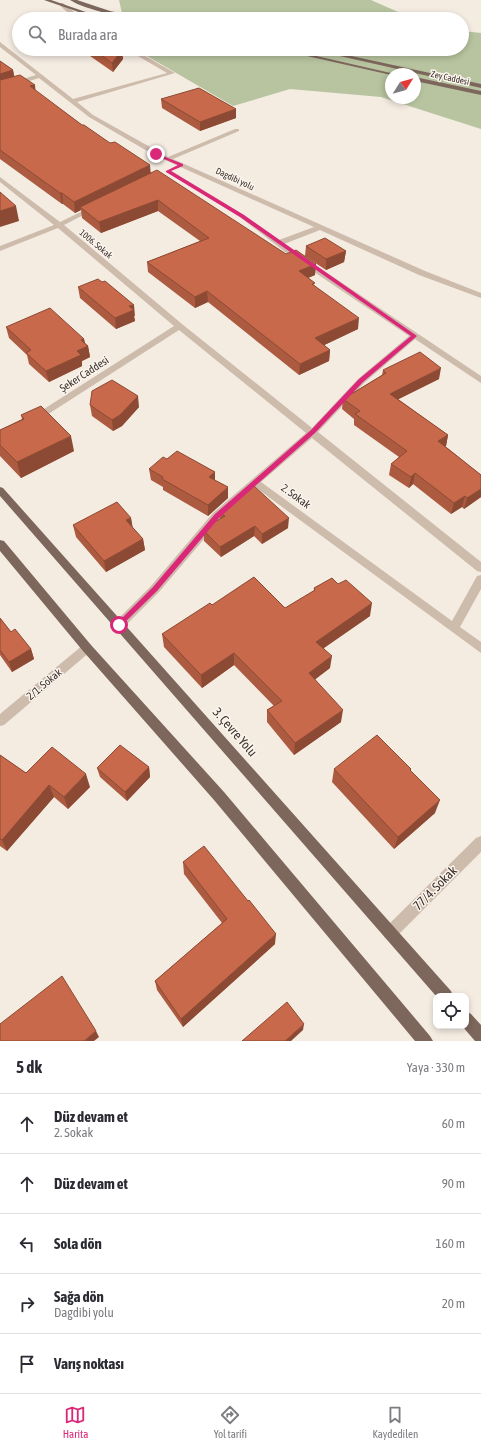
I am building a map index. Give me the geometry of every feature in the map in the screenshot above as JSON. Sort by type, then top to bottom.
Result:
[{"type":"main road","points":[[46,0],[84,12]]},
{"type":"main road","points":[[72,0],[109,12]]},
{"type":"main road","points":[[311,56],[385,72]]},
{"type":"main road","name":"Zey Caddesi","points":[[344,56],[481,86]]},
{"type":"main road","name":"Zey Caddesi","points":[[421,80],[481,94]]},
{"type":"main road","name":"3. Çevre Yolu","points":[[0,490],[443,993]]},
{"type":"main road","points":[[0,544],[87,648],[219,796],[425,1041]]},
{"type":"main road","points":[[469,1022],[481,1036]]},
{"type":"street","points":[[61,4],[70,12]]},
{"type":"street","name":"Dagdibi yolu","points":[[0,44],[12,54]]},
{"type":"street","name":"Dagdibi yolu","points":[[15,56],[91,116],[169,159],[318,228],[422,273],[481,296]]},
{"type":"street","points":[[73,101],[172,73],[142,56]]},
{"type":"street","points":[[0,88],[39,76]]},
{"type":"street","points":[[169,159],[237,130]]},
{"type":"street","points":[[181,165],[164,173],[242,216],[414,336],[481,380]]},
{"type":"street","name":"1006. Sokak","points":[[0,179],[59,225],[179,326],[481,568]]},
{"type":"street","points":[[0,249],[59,225],[100,205]]},
{"type":"street","points":[[279,243],[318,228]]},
{"type":"street","name":"Şeker Caddesi","points":[[29,423],[179,326]]},
{"type":"street","points":[[119,625],[155,589],[217,516],[313,432],[361,381],[414,336]]},
{"type":"street","name":"2. Sokak","points":[[255,482],[481,648]]},
{"type":"street","points":[[454,628],[481,579]]},
{"type":"street","name":"2/1. Sokak","points":[[0,721],[87,648]]},
{"type":"street","name":"77/4. Sokak","points":[[390,933],[481,843]]},
{"type":"green space","points":[[119,0],[371,0],[398,12],[122,12]]},
{"type":"green space","points":[[469,32],[481,33],[481,129],[403,104],[421,104],[421,68],[385,68],[385,98],[290,89],[233,106],[147,56],[469,56]]},
{"type":"building","points":[[102,56],[117,56],[112,63]]},
{"type":"building","points":[[0,61],[13,70],[0,74]]},
{"type":"building","points":[[20,75],[35,85],[30,86],[82,125],[110,143],[115,142],[150,165],[74,202],[60,193],[0,150],[0,80]]},
{"type":"building","points":[[199,88],[236,109],[200,122],[161,99]]},
{"type":"building","points":[[157,170],[286,254],[296,250],[316,264],[299,271],[315,283],[312,284],[359,318],[315,338],[330,350],[300,364],[207,291],[195,297],[147,262],[209,238],[158,200],[99,222],[80,207]]},
{"type":"building","points":[[0,192],[16,206],[0,211]]},
{"type":"building","points":[[325,238],[346,251],[326,259],[306,246]]},
{"type":"building","points":[[98,279],[102,282],[105,281],[134,305],[129,306],[134,310],[115,318],[78,287]]},
{"type":"building","points":[[50,308],[84,339],[81,340],[88,346],[77,351],[81,355],[46,371],[26,353],[31,350],[6,327]]},
{"type":"building","points":[[420,352],[441,368],[390,394],[448,435],[438,441],[481,475],[481,489],[467,498],[465,496],[454,503],[415,473],[411,477],[391,464],[407,451],[355,414],[360,411],[343,399],[386,373],[383,370]]},
{"type":"building","points":[[112,380],[138,396],[120,415],[112,420],[90,405],[92,391]]},
{"type":"building","points":[[41,406],[71,436],[17,462],[0,445],[0,430],[24,419],[21,415]]},
{"type":"building","points":[[177,451],[215,472],[209,477],[228,487],[208,505],[162,479],[163,477],[149,469],[163,457],[167,459]]},
{"type":"building","points":[[254,486],[289,518],[262,534],[255,526],[220,547],[204,531],[208,526],[225,516],[219,513],[239,494]]},
{"type":"building","points":[[117,502],[131,518],[126,520],[143,539],[104,561],[73,525]]},
{"type":"building","points":[[254,577],[285,608],[315,590],[314,588],[332,578],[338,584],[346,580],[372,603],[316,642],[332,656],[309,673],[343,710],[295,743],[267,710],[282,701],[234,653],[201,675],[162,634],[210,603],[212,605]]},
{"type":"building","points":[[0,618],[11,632],[15,629],[31,649],[9,662],[0,650]]},
{"type":"building","points":[[377,735],[440,800],[398,837],[334,769]]},
{"type":"building","points":[[120,745],[149,767],[125,792],[97,768]]},
{"type":"building","points":[[52,747],[86,774],[64,797],[49,785],[2,840],[0,839],[0,755],[26,773]]},
{"type":"building","points":[[204,846],[276,934],[181,1019],[155,981],[227,919],[183,862]]},
{"type":"building","points":[[62,976],[96,1031],[84,1041],[0,1041],[0,1024]]},
{"type":"building","points":[[287,1002],[304,1024],[285,1041],[242,1041]]},
{"type":"route","points":[[119,625],[155,589],[217,516],[313,432],[361,381],[414,336],[368,303],[292,253],[242,216],[168,171],[181,165],[156,154]]}]
